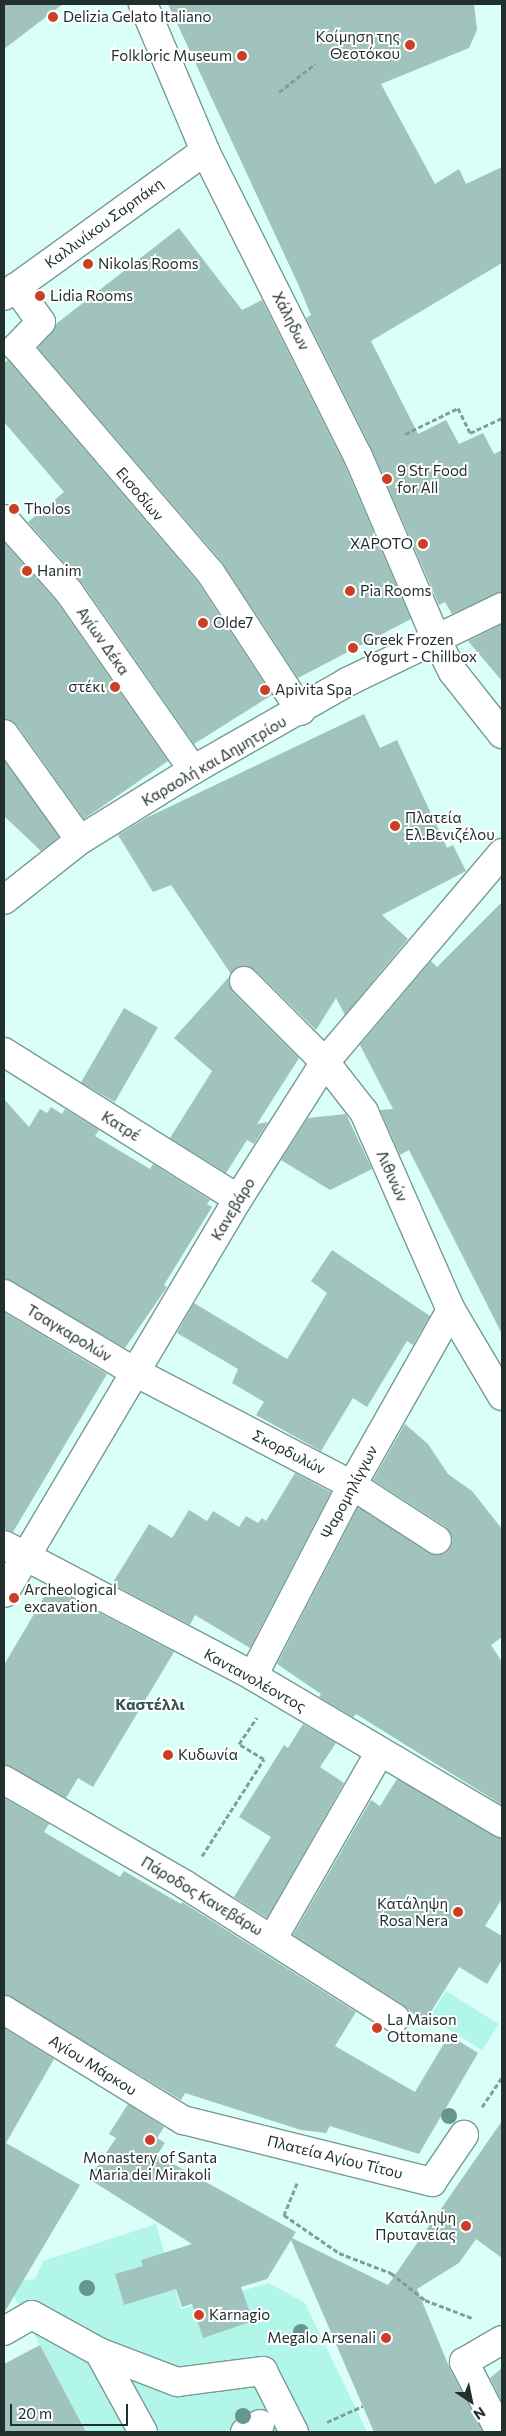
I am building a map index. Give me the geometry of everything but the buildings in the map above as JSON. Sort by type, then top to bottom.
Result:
[{"type":"street","name":"Χάληδων","points":[[143,4],[205,151],[358,456],[436,639],[453,672],[502,734]]},
{"type":"street","name":"Καλλινίκου Σαρπάκη","points":[[10,291],[205,151]]},
{"type":"street","name":"Εισοδίων","points":[[10,291],[42,322],[17,347],[210,572],[301,711]]},
{"type":"street","name":"Αγίων Δέκα","points":[[4,519],[69,592],[193,770]]},
{"type":"street","name":"Καραολή και Δημητρίου","points":[[8,892],[80,840],[193,770],[301,711],[347,682],[502,607]]},
{"type":"street","points":[[4,734],[80,840]]},
{"type":"street","name":"Κανεβάρο","points":[[4,1592],[14,1551],[135,1372],[238,1199],[325,1062],[502,853]]},
{"type":"street","name":"Λιθινών","points":[[244,981],[325,1062],[364,1112],[451,1310],[502,1396]]},
{"type":"street","name":"Κατρέ","points":[[4,1052],[238,1199]]},
{"type":"street","name":"Τσαγκαρολών","points":[[4,1294],[135,1372]]},
{"type":"street","name":"Ψαρομηλίγγων","points":[[264,1683],[352,1485],[451,1310]]},
{"type":"street","name":"Σκορδυλών","points":[[135,1372],[352,1485],[437,1540]]},
{"type":"street","name":"Καντανολέοντος","points":[[14,1551],[264,1683],[502,1823]]},
{"type":"street","points":[[272,1938],[380,1752]]},
{"type":"street","name":"Πάροδος Κανεβάρω","points":[[4,1780],[184,1884],[272,1938],[395,2018]]},
{"type":"street","name":"Αγίου Μάρκου","points":[[4,2010],[183,2120]]},
{"type":"street","name":"Πλατεία Αγίου Τίτου","points":[[183,2120],[432,2182],[464,2135]]},
{"type":"street","points":[[4,2331],[32,2315],[100,2352],[177,2382],[263,2371],[294,2432]]},
{"type":"street","points":[[499,2342],[464,2362],[500,2432]]},
{"type":"street","points":[[100,2352],[143,2432]]},
{"type":"path","points":[[278,92],[315,64]]},
{"type":"path","points":[[405,434],[458,408],[470,433],[502,418]]},
{"type":"path","points":[[184,1884],[264,1759],[239,1744],[264,1683]]},
{"type":"path","points":[[284,2215],[338,2253],[391,2273],[425,2300],[469,2314],[499,2342]]},
{"type":"path","points":[[321,2425],[363,2406]]},
{"type":"green space","points":[[446,1991],[499,2024],[482,2050],[430,2017]]},
{"type":"green space","points":[[156,2224],[181,2309],[269,2283],[305,2303],[367,2432],[86,2432],[7,2283],[35,2279],[43,2261]]},
{"type":"place","name":"Delizia Gelato Italiano","points":[[53,17]]},
{"type":"place","name":"Κοίμηση της Θεοτόκου","points":[[410,45]]},
{"type":"place","name":"Folkloric Museum","points":[[242,56]]},
{"type":"place","name":"Nikolas Rooms","points":[[88,264]]},
{"type":"place","name":"Lidia Rooms","points":[[40,296]]},
{"type":"place","name":"9 Str Food for All","points":[[387,479]]},
{"type":"place","name":"Tholos","points":[[14,509]]},
{"type":"place","name":"ΧΑΡΟΤΟ","points":[[423,544]]},
{"type":"place","name":"Hanim","points":[[27,571]]},
{"type":"place","name":"Pia Rooms","points":[[350,591]]},
{"type":"place","name":"Olde7","points":[[203,623]]},
{"type":"place","name":"Greek Frozen Yogurt - Chillbox","points":[[353,648]]},
{"type":"place","name":"στέκι","points":[[115,687]]},
{"type":"place","name":"Apivita Spa","points":[[265,690]]},
{"type":"place","name":"Πλατεία Ελ.Βενιζέλου","points":[[395,826]]},
{"type":"place","name":"Archeological excavation","points":[[14,1598]]},
{"type":"place","name":"Κυδωνία","points":[[168,1755]]},
{"type":"place","name":"Κατάληψη Rosa Nera","points":[[458,1912]]},
{"type":"place","name":"La Maison Ottomane","points":[[377,2028]]},
{"type":"place","name":"Monastery of Santa Maria dei Mirakoli","points":[[150,2140]]},
{"type":"place","name":"Κατάληψη Πρυτανείας","points":[[466,2226]]},
{"type":"place","name":"Karnagio","points":[[199,2315]]},
{"type":"place","name":"Megalo Arsenali","points":[[386,2338]]},
{"type":"district","name":"Καστέλλι","points":[[150,1704]]}]
